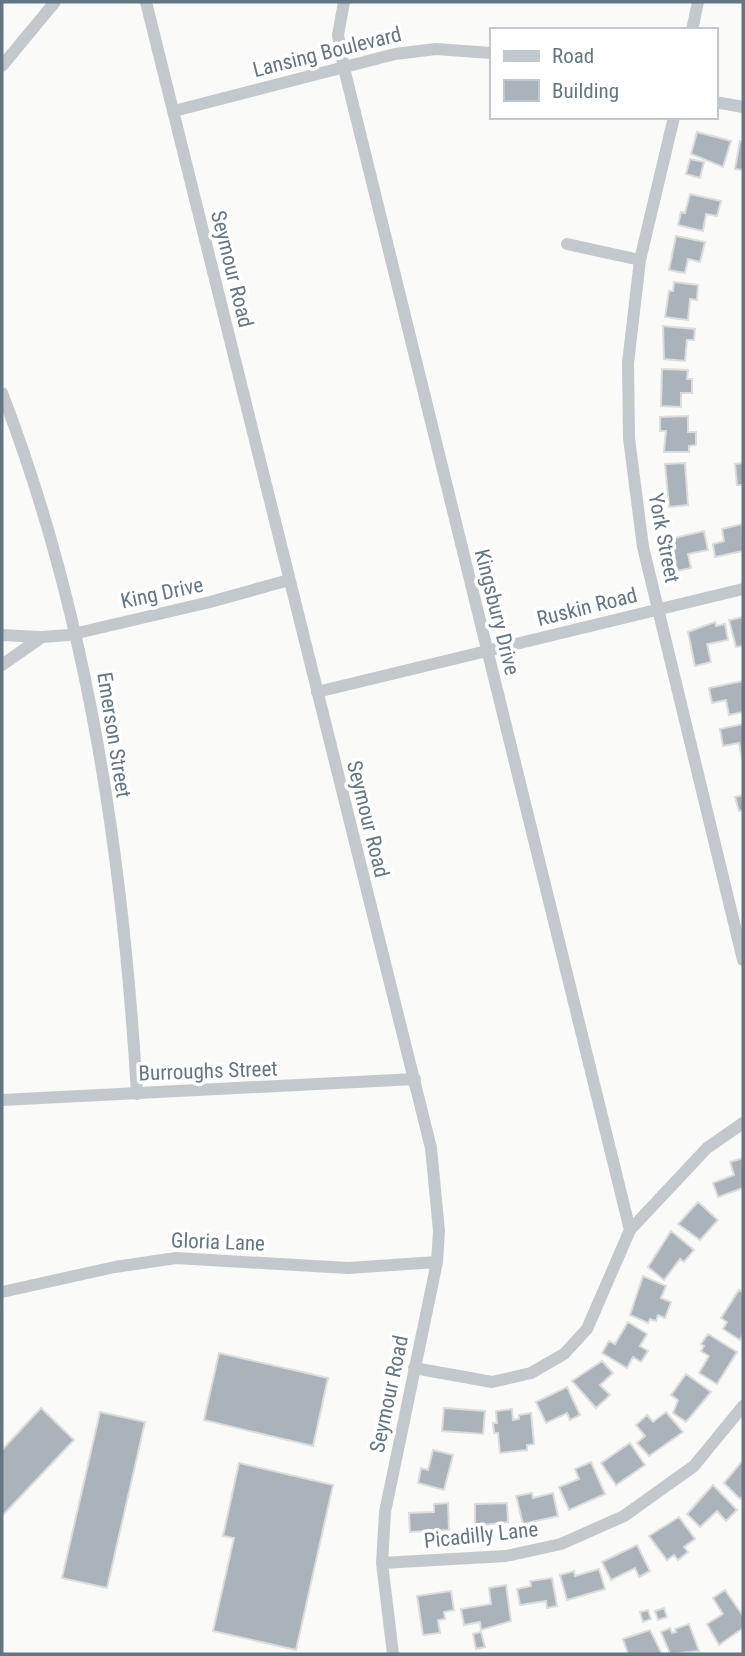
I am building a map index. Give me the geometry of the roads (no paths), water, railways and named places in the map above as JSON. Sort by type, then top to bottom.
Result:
[{"type":"street","points":[[2,65],[55,2]]},
{"type":"street","name":"Seymour Road","points":[[146,2],[415,1079],[435,1175],[439,1231],[437,1262],[388,1488],[382,1563],[393,1654]]},
{"type":"street","name":"Kingsbury Drive","points":[[344,2],[338,35],[344,68],[630,1230]]},
{"type":"street","points":[[692,28],[698,2]]},
{"type":"street","name":"Lansing Boulevard","points":[[174,111],[417,50],[490,53]]},
{"type":"street","points":[[717,102],[743,107]]},
{"type":"street","name":"York Street","points":[[674,119],[640,260],[628,363],[629,438],[643,547],[743,960]]},
{"type":"street","points":[[567,244],[640,260]]},
{"type":"street","name":"Emerson Street","points":[[2,393],[50,532],[77,633],[112,846],[130,992],[137,1094]]},
{"type":"street","name":"King Drive","points":[[2,635],[42,637],[77,633],[210,603],[289,580]]},
{"type":"street","name":"Ruskin Road","points":[[317,692],[743,589]]},
{"type":"street","name":"King Drive","points":[[2,665],[42,637]]},
{"type":"street","name":"Burroughs Street","points":[[2,1100],[415,1079]]},
{"type":"street","points":[[414,1367],[492,1382],[531,1373],[564,1354],[587,1329],[630,1230],[707,1148],[743,1123]]},
{"type":"street","name":"Gloria Lane","points":[[2,1292],[115,1267],[176,1258],[348,1268],[437,1262]]},
{"type":"street","name":"Picadilly Lane","points":[[382,1563],[506,1556],[561,1544],[624,1516],[694,1466],[743,1406]]}]
